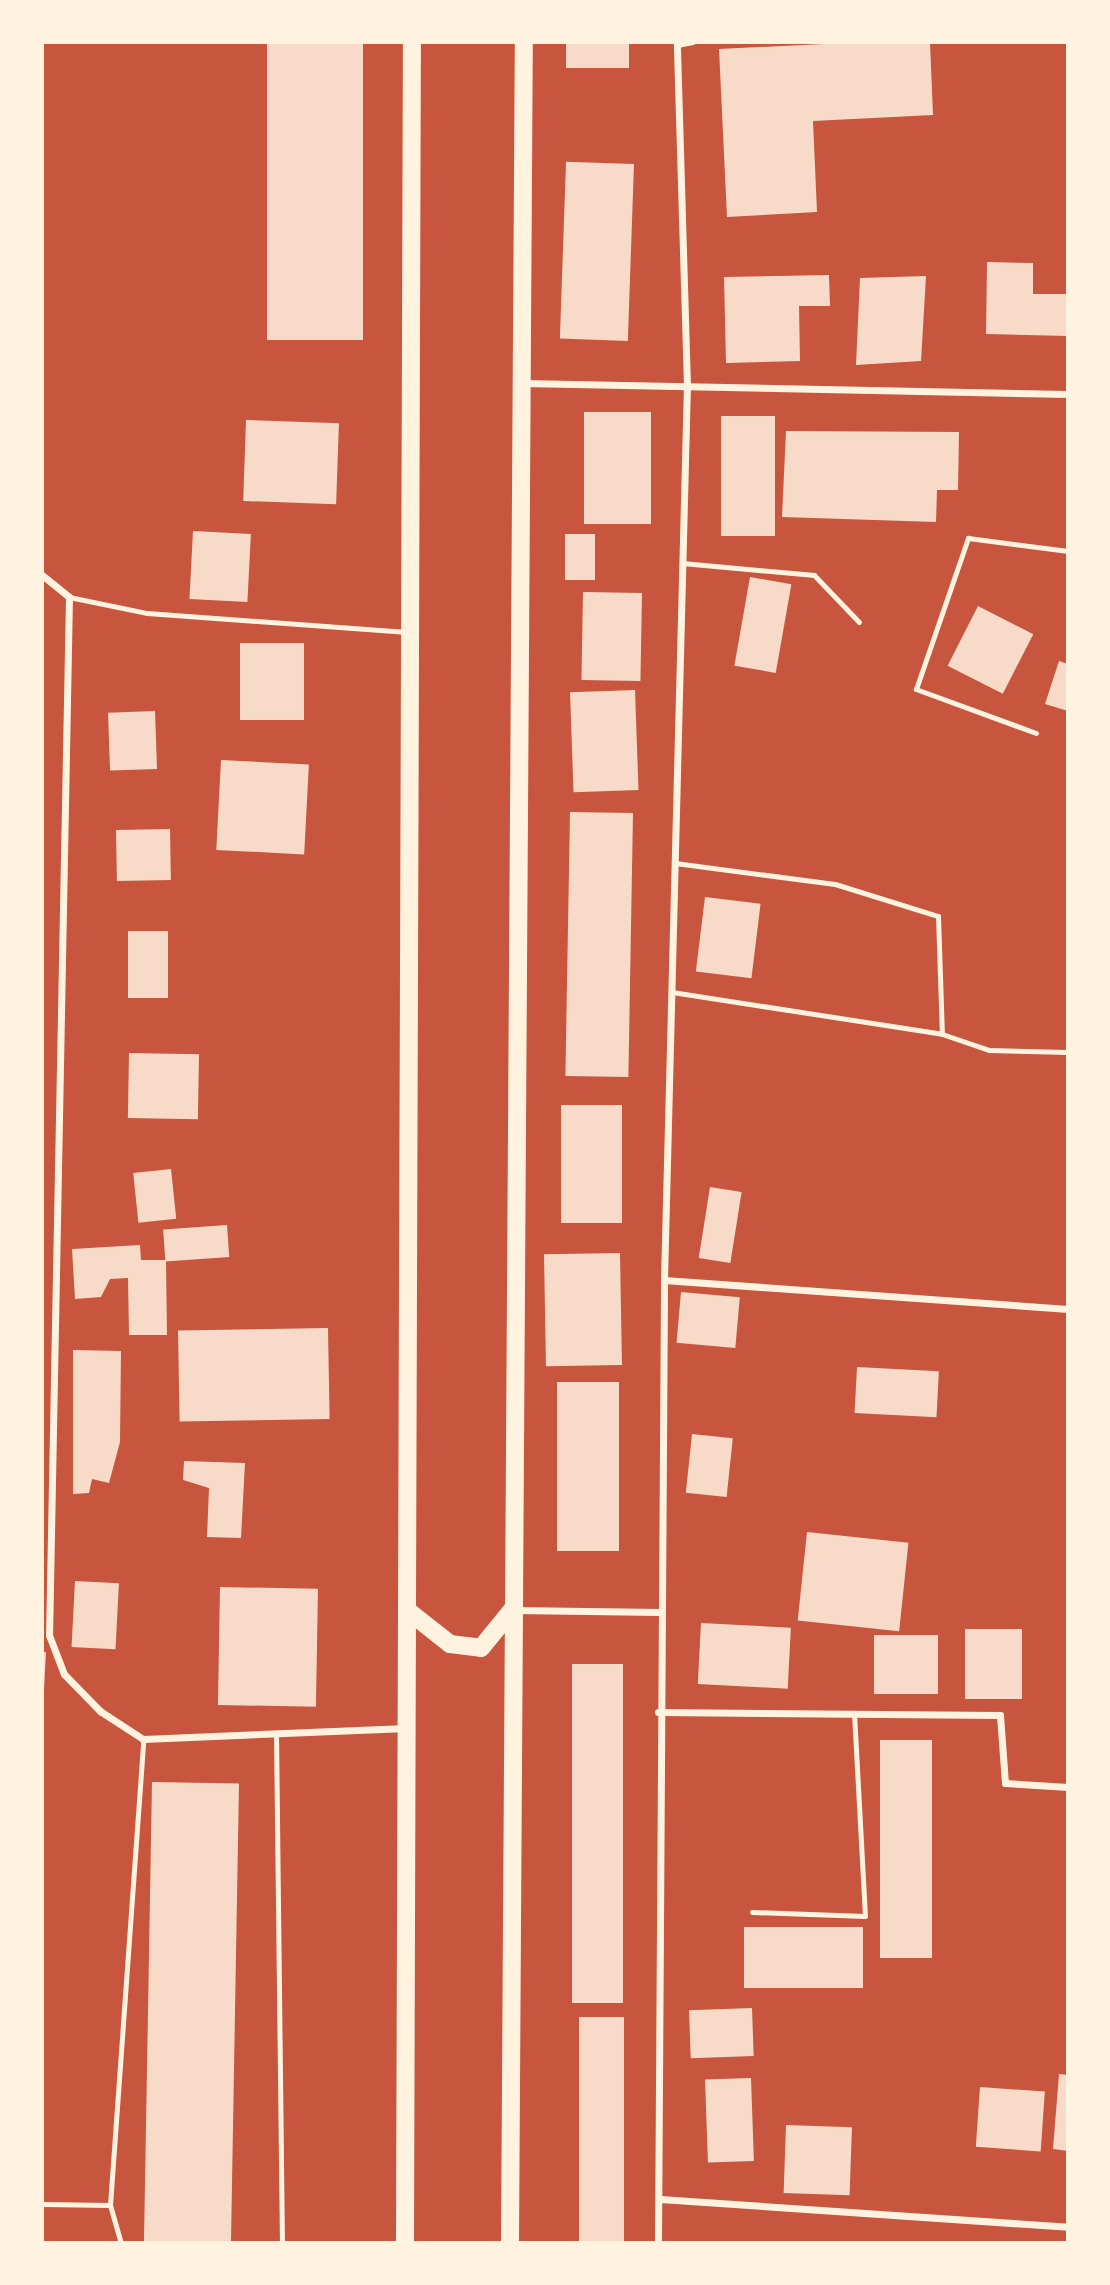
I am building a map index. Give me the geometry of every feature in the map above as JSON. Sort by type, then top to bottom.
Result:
[{"type":"main road","points":[[405,2243],[412,42]]},
{"type":"main road","points":[[510,2243],[524,42]]},
{"type":"main road","points":[[407,1610],[450,1644],[481,1648],[512,1610]]},
{"type":"street","points":[[657,2243],[660,2199],[658,1712],[664,1280],[687,386],[677,43]]},
{"type":"street","points":[[521,383],[1068,394]]},
{"type":"street","points":[[42,575],[69,597],[49,1635],[64,1674],[100,1711],[143,1739],[408,1728]]},
{"type":"street","points":[[664,1280],[1068,1309]]},
{"type":"street","points":[[512,1610],[660,1612]]},
{"type":"street","points":[[658,1712],[1000,1716],[1005,1783],[1068,1787]]},
{"type":"street","points":[[660,2199],[1068,2227]]},
{"type":"lane","points":[[677,43],[694,42]]},
{"type":"lane","points":[[1037,733],[916,689],[968,538],[1068,551]]},
{"type":"lane","points":[[682,563],[814,575],[859,622]]},
{"type":"lane","points":[[69,597],[147,613],[410,632]]},
{"type":"lane","points":[[675,863],[835,884],[938,916],[943,1034]]},
{"type":"lane","points":[[672,992],[943,1034],[989,1050],[1068,1052]]},
{"type":"lane","points":[[752,1912],[864,1916],[854,1714]]},
{"type":"lane","points":[[276,1733],[282,2243]]},
{"type":"lane","points":[[121,2243],[110,2205],[143,1739]]},
{"type":"lane","points":[[42,2204],[110,2205]]},
{"type":"building","points":[[267,42],[363,42],[363,340],[267,340]]},
{"type":"building","points":[[566,42],[629,42],[629,68],[566,68]]},
{"type":"building","points":[[865,42],[930,42],[933,115],[813,121],[817,212],[727,217],[719,49]]},
{"type":"building","points":[[566,162],[634,164],[628,341],[560,339]]},
{"type":"building","points":[[987,262],[1033,263],[1033,294],[1068,294],[1068,336],[986,334]]},
{"type":"building","points":[[829,275],[830,306],[799,306],[800,361],[726,363],[724,277]]},
{"type":"building","points":[[926,276],[921,361],[856,365],[860,278]]},
{"type":"building","points":[[584,412],[651,412],[651,524],[584,524]]},
{"type":"building","points":[[721,416],[775,416],[775,536],[721,536]]},
{"type":"building","points":[[246,420],[339,423],[336,504],[243,501]]},
{"type":"building","points":[[786,431],[959,432],[958,490],[937,490],[936,522],[782,517]]},
{"type":"building","points":[[193,531],[251,534],[247,602],[189,599]]},
{"type":"building","points":[[565,534],[595,534],[595,580],[565,580]]},
{"type":"building","points":[[750,577],[791,584],[776,673],[734,666]]},
{"type":"building","points":[[583,592],[642,593],[640,681],[581,680]]},
{"type":"building","points":[[978,606],[1033,634],[1003,694],[948,666]]},
{"type":"building","points":[[240,643],[304,643],[304,720],[240,720]]},
{"type":"building","points":[[1059,661],[1068,664],[1068,711],[1045,704]]},
{"type":"building","points":[[635,690],[638,790],[574,792],[570,692]]},
{"type":"building","points":[[155,711],[157,769],[110,771],[108,713]]},
{"type":"building","points":[[221,760],[309,765],[304,854],[216,850]]},
{"type":"building","points":[[570,812],[633,813],[628,1077],[565,1076]]},
{"type":"building","points":[[170,829],[171,880],[117,881],[116,830]]},
{"type":"building","points":[[705,897],[761,904],[751,978],[696,971]]},
{"type":"building","points":[[128,931],[168,931],[168,998],[128,998]]},
{"type":"building","points":[[129,1053],[199,1054],[198,1119],[128,1118]]},
{"type":"building","points":[[561,1105],[622,1105],[622,1223],[561,1223]]},
{"type":"building","points":[[171,1169],[176,1219],[138,1223],[133,1173]]},
{"type":"building","points":[[710,1187],[742,1192],[730,1263],[699,1258]]},
{"type":"building","points":[[227,1225],[229,1257],[165,1261],[163,1229]]},
{"type":"building","points":[[140,1245],[141,1260],[166,1260],[167,1335],[129,1335],[128,1278],[110,1279],[101,1297],[75,1299],[72,1249]]},
{"type":"building","points":[[620,1253],[622,1365],[546,1366],[544,1254]]},
{"type":"building","points":[[681,1292],[740,1297],[735,1348],[677,1343]]},
{"type":"building","points":[[328,1328],[330,1419],[180,1422],[178,1331]]},
{"type":"building","points":[[73,1350],[121,1351],[120,1442],[109,1483],[92,1479],[89,1493],[73,1494]]},
{"type":"building","points":[[857,1367],[939,1371],[936,1417],[855,1413]]},
{"type":"building","points":[[557,1382],[619,1382],[619,1551],[557,1551]]},
{"type":"building","points":[[692,1434],[733,1438],[727,1497],[686,1493]]},
{"type":"building","points":[[184,1461],[245,1463],[241,1538],[207,1537],[209,1488],[183,1480]]},
{"type":"building","points":[[807,1532],[908,1543],[899,1631],[798,1621]]},
{"type":"building","points":[[75,1581],[119,1583],[115,1649],[72,1647]]},
{"type":"building","points":[[220,1587],[318,1589],[316,1707],[218,1705]]},
{"type":"building","points":[[701,1623],[791,1628],[788,1689],[698,1684]]},
{"type":"building","points":[[965,1629],[1022,1629],[1022,1699],[965,1699]]},
{"type":"building","points":[[874,1635],[938,1635],[938,1694],[874,1694]]},
{"type":"building","points":[[42,1652],[46,1652],[44,1690],[42,1690]]},
{"type":"building","points":[[572,1664],[623,1664],[623,2003],[572,2003]]},
{"type":"building","points":[[880,1740],[932,1740],[932,1958],[880,1958]]},
{"type":"building","points":[[152,1782],[239,1784],[231,2243],[144,2243]]},
{"type":"building","points":[[744,1927],[863,1927],[863,1988],[744,1988]]},
{"type":"building","points":[[752,2008],[754,2056],[691,2058],[689,2010]]},
{"type":"building","points":[[579,2017],[624,2017],[624,2243],[579,2243]]},
{"type":"building","points":[[1059,2074],[1068,2075],[1068,2151],[1053,2149]]},
{"type":"building","points":[[751,2078],[754,2161],[708,2163],[705,2080]]},
{"type":"building","points":[[980,2087],[1045,2092],[1041,2151],[976,2147]]},
{"type":"building","points":[[786,2125],[852,2127],[850,2195],[784,2193]]}]
